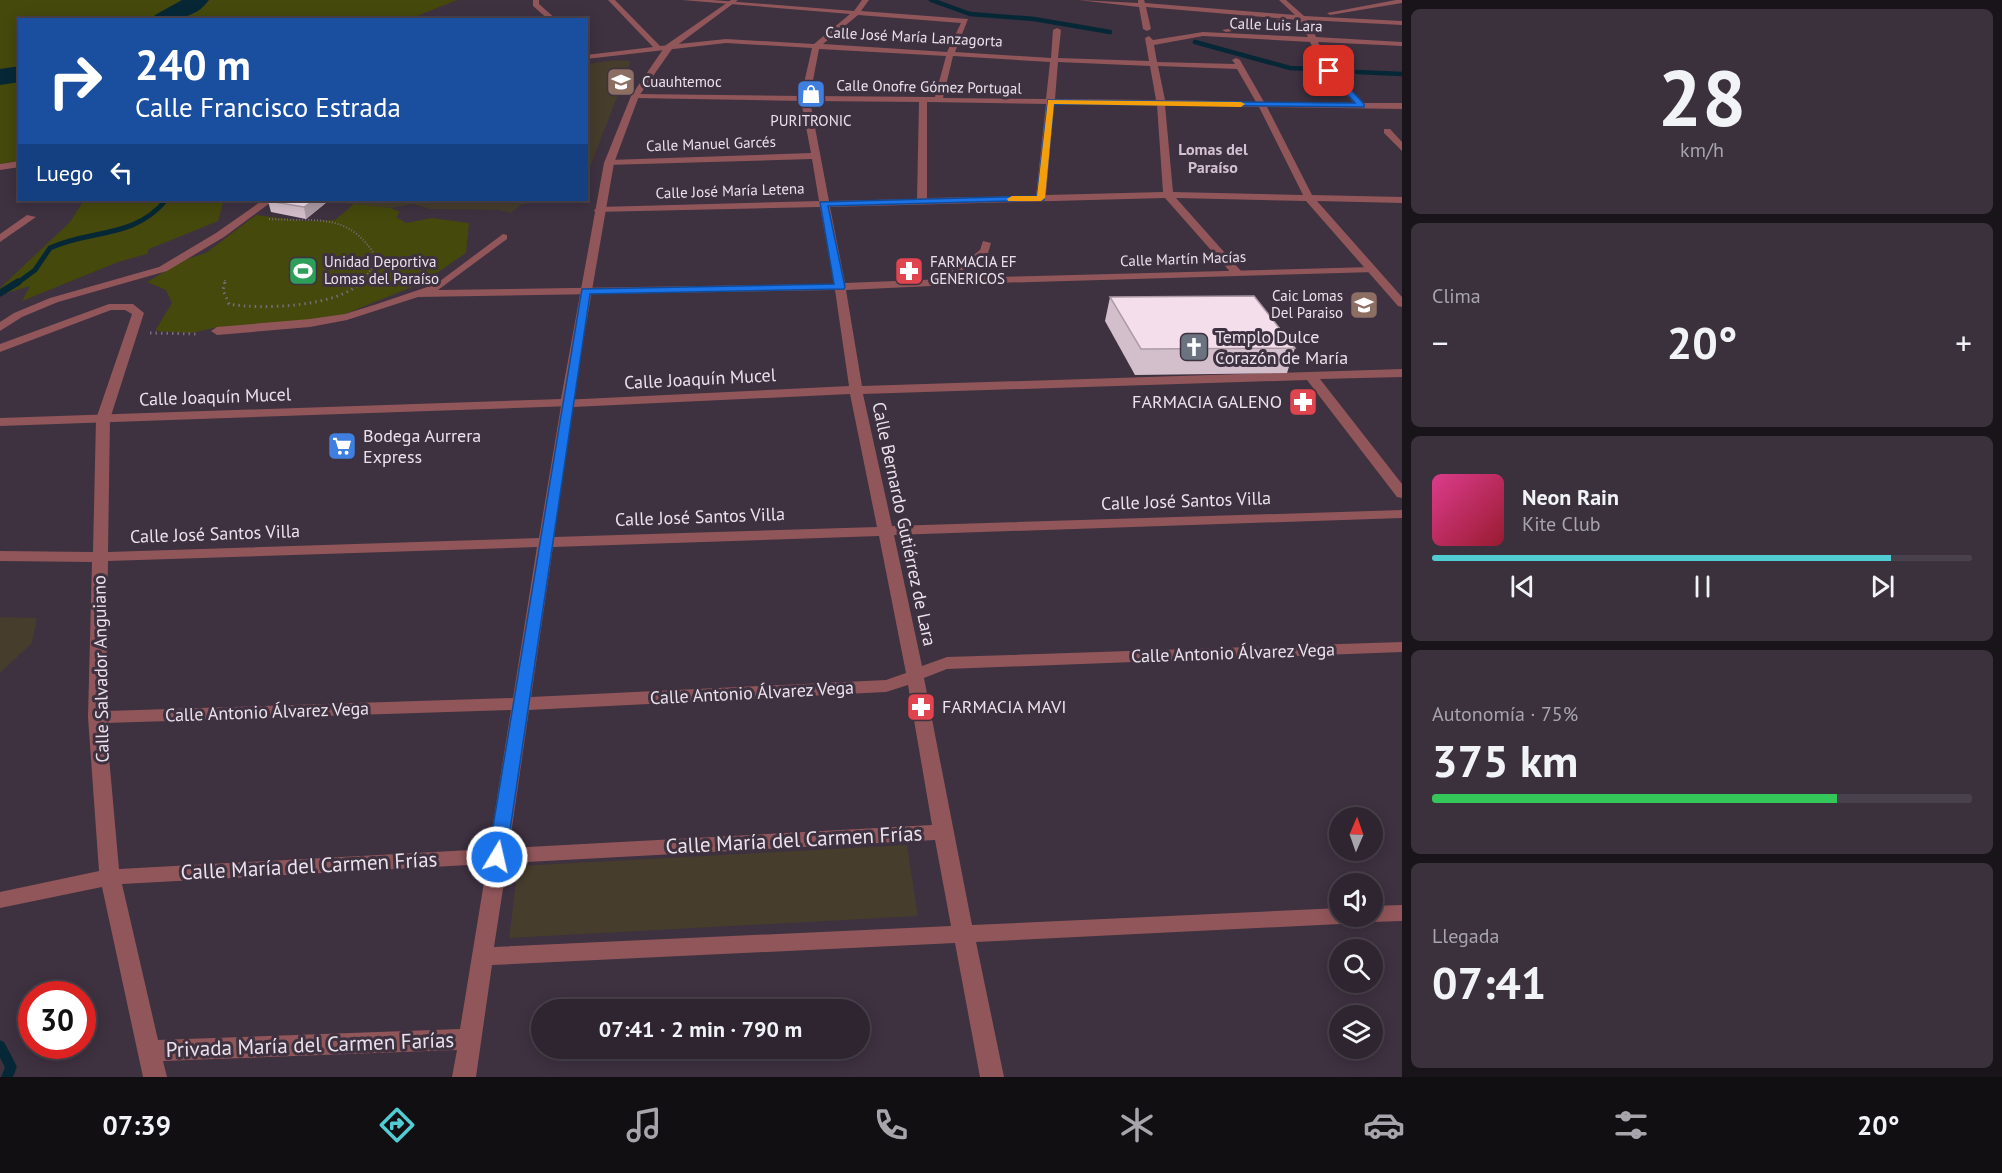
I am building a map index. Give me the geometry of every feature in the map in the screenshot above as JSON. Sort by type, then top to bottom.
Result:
[{"type":"street","points":[[536,0],[535,5],[539,10],[551,18]]},
{"type":"street","points":[[611,0],[658,48]]},
{"type":"street","points":[[685,0],[965,21],[950,54],[938,100]]},
{"type":"street","points":[[816,46],[855,14],[866,0]]},
{"type":"street","points":[[1081,0],[1142,2],[1302,18],[1402,22]]},
{"type":"street","points":[[1214,0],[1221,10]]},
{"type":"street","points":[[1282,0],[1302,18],[1329,71],[1362,106]]},
{"type":"street","points":[[1203,34],[1402,1]]},
{"type":"street","points":[[464,1077],[567,403],[609,163],[635,96],[669,47],[732,2]]},
{"type":"street","points":[[1142,2],[1161,104],[1168,195],[1237,273]]},
{"type":"street","points":[[1041,198],[1057,30]]},
{"type":"street","name":"Calle Luis Lara","points":[[1149,37],[1203,34],[1225,37],[1402,44]]},
{"type":"street","points":[[1225,37],[1231,47]]},
{"type":"street","name":"Calle José María Lanzagorta","points":[[588,57],[726,41],[1053,60],[1237,63],[1262,105]]},
{"type":"street","name":"Calle Bernardo Gutiérrez de Lara","points":[[816,46],[805,98],[814,156],[840,287],[856,390],[915,675],[943,832],[992,1077]]},
{"type":"street","name":"Calle Onofre Gómez Portugal","points":[[635,96],[1402,106]]},
{"type":"street","points":[[922,201],[923,100]]},
{"type":"street","points":[[1262,105],[1309,198],[1402,304]]},
{"type":"street","points":[[1387,131],[1402,148]]},
{"type":"street","name":"Calle Manuel Garcés","points":[[609,163],[814,156]]},
{"type":"street","points":[[0,167],[18,164]]},
{"type":"street","name":"Calle José María Letena","points":[[599,210],[1168,195],[1402,200]]},
{"type":"street","points":[[2,326],[18,315],[63,297],[163,270],[268,201]]},
{"type":"street","points":[[1,238],[31,217]]},
{"type":"street","points":[[217,331],[310,323],[347,317],[440,286],[503,237]]},
{"type":"street","name":"Calle Martín Macías","points":[[415,294],[840,287],[995,280],[1372,270]]},
{"type":"street","points":[[0,348],[109,307],[123,306],[134,309],[138,313],[133,332]]},
{"type":"street","points":[[2,326],[47,330]]},
{"type":"street","name":"Calle Salvador Anguiano","points":[[133,332],[103,419],[98,717],[110,877],[155,1077]]},
{"type":"street","name":"Calle Joaquín Mucel","points":[[0,422],[567,403],[856,390],[1402,374]]},
{"type":"street","points":[[1311,376],[1402,494]]},
{"type":"street","name":"Calle José Santos Villa","points":[[0,556],[100,557],[1402,514]]},
{"type":"street","name":"Calle Antonio Álvarez Vega","points":[[98,717],[520,704],[886,686],[931,666],[947,663],[1402,647]]},
{"type":"street","name":"Calle María del Carmen Frías","points":[[0,900],[110,877],[943,832]]},
{"type":"street","points":[[1383,914],[1402,913]]},
{"type":"street","points":[[482,957],[1329,917]]},
{"type":"street","name":"Privada María del Carmen Farías","points":[[149,1051],[470,1039]]},
{"type":"lane","points":[[956,282],[953,275],[959,266],[986,251],[986,243]]},
{"type":"path","points":[[225,280],[223,290],[229,304],[238,307],[334,298],[354,289],[378,260],[357,232],[348,226],[334,223],[245,218]]},
{"type":"path","points":[[133,332],[191,335],[217,331]]},
{"type":"shaded area","points":[[0,0],[457,0],[412,18],[18,18],[18,161],[0,164]]},
{"type":"shaded area","points":[[616,60],[631,61],[588,172],[588,64]]},
{"type":"shaded area","points":[[83,201],[224,201],[218,221],[149,249],[147,254],[118,262],[22,301],[30,286],[0,295],[0,288],[70,222]]},
{"type":"shaded area","points":[[321,201],[535,201],[521,205],[511,213],[499,210],[430,209],[413,204],[391,208]]},
{"type":"shaded area","name":"Unidad Deportiva Lomas del Paraíso","points":[[354,204],[391,208],[400,212],[396,217],[406,223],[432,218],[469,223],[466,253],[422,283],[335,318],[214,328],[191,333],[155,331],[172,303],[166,290],[147,282],[184,260],[206,253],[256,215],[305,221],[335,220]]},
{"type":"shaded area","points":[[0,617],[37,618],[32,643],[0,673]]},
{"type":"shaded area","points":[[907,845],[918,916],[509,938],[518,866]]},
{"type":"building","points":[[268,201],[313,201],[304,207]]},
{"type":"building","points":[[1254,296],[1295,348],[1141,349],[1110,297]]},
{"type":"waterway","points":[[166,18],[198,0]]},
{"type":"waterway","points":[[931,0],[970,14],[1034,19],[1110,32]]},
{"type":"waterway","points":[[1195,42],[1290,68],[1314,69]]},
{"type":"waterway","points":[[1357,72],[1402,74]]},
{"type":"waterway","points":[[0,77],[18,74]]},
{"type":"waterway","points":[[16,284],[35,270],[50,248],[126,227],[154,212],[165,201]]},
{"type":"waterway","points":[[0,293],[18,282]]},
{"type":"waterway","points":[[0,1046],[11,1067],[7,1077]]},
{"type":"slow traffic","points":[[1012,199],[1041,198],[1051,102],[1241,104]]},
{"type":"place","name":"Cuauhtemoc","points":[[621,82]]},
{"type":"place","name":"PURITRONIC","points":[[811,94]]},
{"type":"place","name":"Unidad Deportiva Lomas del Paraíso","points":[[303,271]]},
{"type":"place","name":"FARMACIA EF GENERICOS","points":[[909,271]]},
{"type":"place","name":"Caic Lomas Del Paraiso","points":[[1364,305]]},
{"type":"place","name":"Templo Dulce Corazón de María","points":[[1194,347]]},
{"type":"place","name":"FARMACIA GALENO","points":[[1303,402]]},
{"type":"place","name":"Bodega Aurrera Express","points":[[342,446]]},
{"type":"place","name":"FARMACIA MAVI","points":[[921,707]]},
{"type":"district","name":"Lomas del Paraíso","points":[[1213,158]]},
{"type":"route","points":[[497,857],[585,291],[840,287],[823,204],[1041,198],[1051,102],[1362,106],[1329,71]]}]
